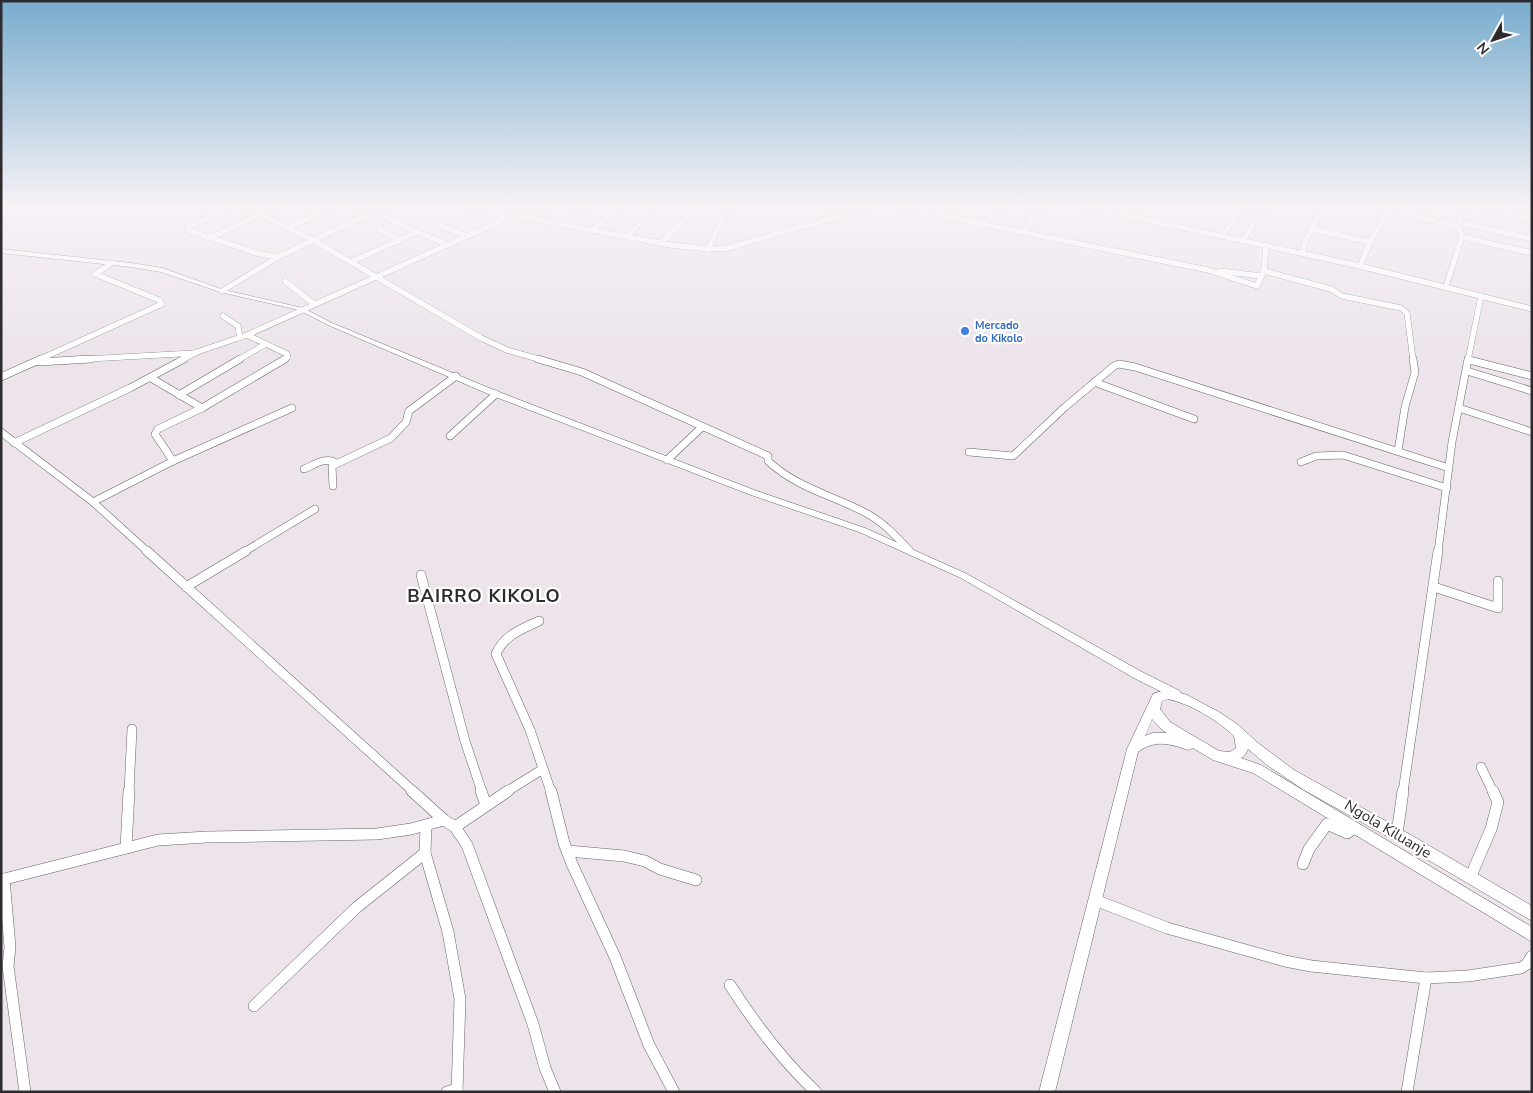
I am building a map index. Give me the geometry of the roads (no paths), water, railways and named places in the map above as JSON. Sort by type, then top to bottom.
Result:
[{"type":"main road","points":[[1047,1092],[1133,748],[1157,698],[1168,694],[1182,697],[1232,727],[1267,759],[1532,914]]},
{"type":"main road","name":"Ngola Kiluanje","points":[[1154,703],[1156,715],[1166,726],[1221,757],[1257,769],[1532,935]]},
{"type":"main road","points":[[1133,748],[1149,739],[1170,739],[1221,757],[1238,755],[1243,745],[1238,732]]},
{"type":"street","points":[[66,258],[162,270],[222,291],[301,309],[330,324],[496,394],[788,505],[862,530],[910,551],[964,576],[1138,675],[1182,697]]},
{"type":"street","points":[[222,291],[245,280],[254,271],[276,258]]},
{"type":"street","points":[[344,258],[452,322],[507,350],[582,372],[768,456],[768,461],[776,470],[801,485],[868,514],[892,533],[910,551]]},
{"type":"street","points":[[351,262],[360,258]]},
{"type":"street","points":[[14,442],[151,378],[197,352],[244,336],[301,309],[420,258]]},
{"type":"street","points":[[1150,258],[1208,270],[1257,286],[1262,274],[1264,258]]},
{"type":"street","points":[[1324,258],[1446,286],[1532,309]]},
{"type":"street","points":[[1360,266],[1363,258]]},
{"type":"street","points":[[1446,286],[1455,258]]},
{"type":"street","points":[[1,377],[162,304],[159,300],[94,274],[112,263]]},
{"type":"street","points":[[1208,270],[1262,274],[1333,289],[1342,296],[1387,305],[1405,311],[1415,368],[1405,407],[1398,451]]},
{"type":"street","points":[[285,281],[314,304]]},
{"type":"street","points":[[1397,834],[1459,408],[1481,296]]},
{"type":"street","points":[[173,461],[156,432],[202,408],[288,357],[287,354],[244,336],[235,322],[223,316]]},
{"type":"street","points":[[179,395],[264,344]]},
{"type":"street","points":[[34,362],[93,360],[197,352]]},
{"type":"street","points":[[1469,360],[1532,376]]},
{"type":"street","points":[[970,452],[1013,456],[1094,382],[1119,364],[1450,468]]},
{"type":"street","points":[[1467,371],[1532,391]]},
{"type":"street","points":[[333,486],[331,469],[336,463],[383,442],[404,424],[409,411],[456,376]]},
{"type":"street","points":[[151,378],[202,408]]},
{"type":"street","points":[[1094,382],[1194,419]]},
{"type":"street","points":[[450,436],[496,394]]},
{"type":"street","points":[[93,502],[173,461],[292,408]]},
{"type":"street","points":[[1459,408],[1532,432]]},
{"type":"street","points":[[667,460],[702,427]]},
{"type":"street","points":[[1,432],[93,502],[444,820],[455,827],[466,845],[491,906],[533,1024],[545,1068],[555,1092]]},
{"type":"street","points":[[1301,462],[1316,456],[1343,455],[1447,488]]},
{"type":"street","points":[[304,469],[324,460],[332,460],[336,463]]},
{"type":"street","points":[[186,587],[315,509]]},
{"type":"street","points":[[421,575],[467,749],[486,805]]},
{"type":"street","points":[[1434,587],[1498,608],[1498,581]]},
{"type":"street","points":[[539,621],[504,640],[498,646],[496,654],[530,730],[554,800],[564,842],[572,864],[615,958],[649,1044],[674,1092]]},
{"type":"street","points":[[1138,675],[1152,689],[1154,703]]},
{"type":"street","points":[[126,848],[132,730]]},
{"type":"street","points":[[1470,878],[1480,850],[1491,829],[1498,802],[1481,767]]},
{"type":"street","points":[[455,827],[543,769]]},
{"type":"street","points":[[26,1092],[5,968],[10,947],[3,880],[158,840],[178,838],[310,838],[389,832],[426,826],[444,820]]},
{"type":"street","points":[[1303,864],[1309,849],[1327,824],[1347,833],[1354,828]]},
{"type":"street","points":[[426,826],[425,853],[448,932],[460,999],[454,1091]]},
{"type":"street","points":[[568,851],[624,856],[696,880]]},
{"type":"street","points":[[254,1006],[342,917],[391,877],[425,853]]},
{"type":"street","points":[[1096,900],[1167,928],[1311,966],[1426,978],[1468,976],[1520,968],[1528,964],[1532,956]]},
{"type":"street","points":[[1407,1092],[1426,978]]},
{"type":"street","points":[[730,985],[765,1039],[780,1057],[816,1092]]},
{"type":"place","name":"Mercado do Kikolo","points":[[965,331]]},
{"type":"district","name":"BAIRRO KIKOLO","points":[[484,596]]}]
